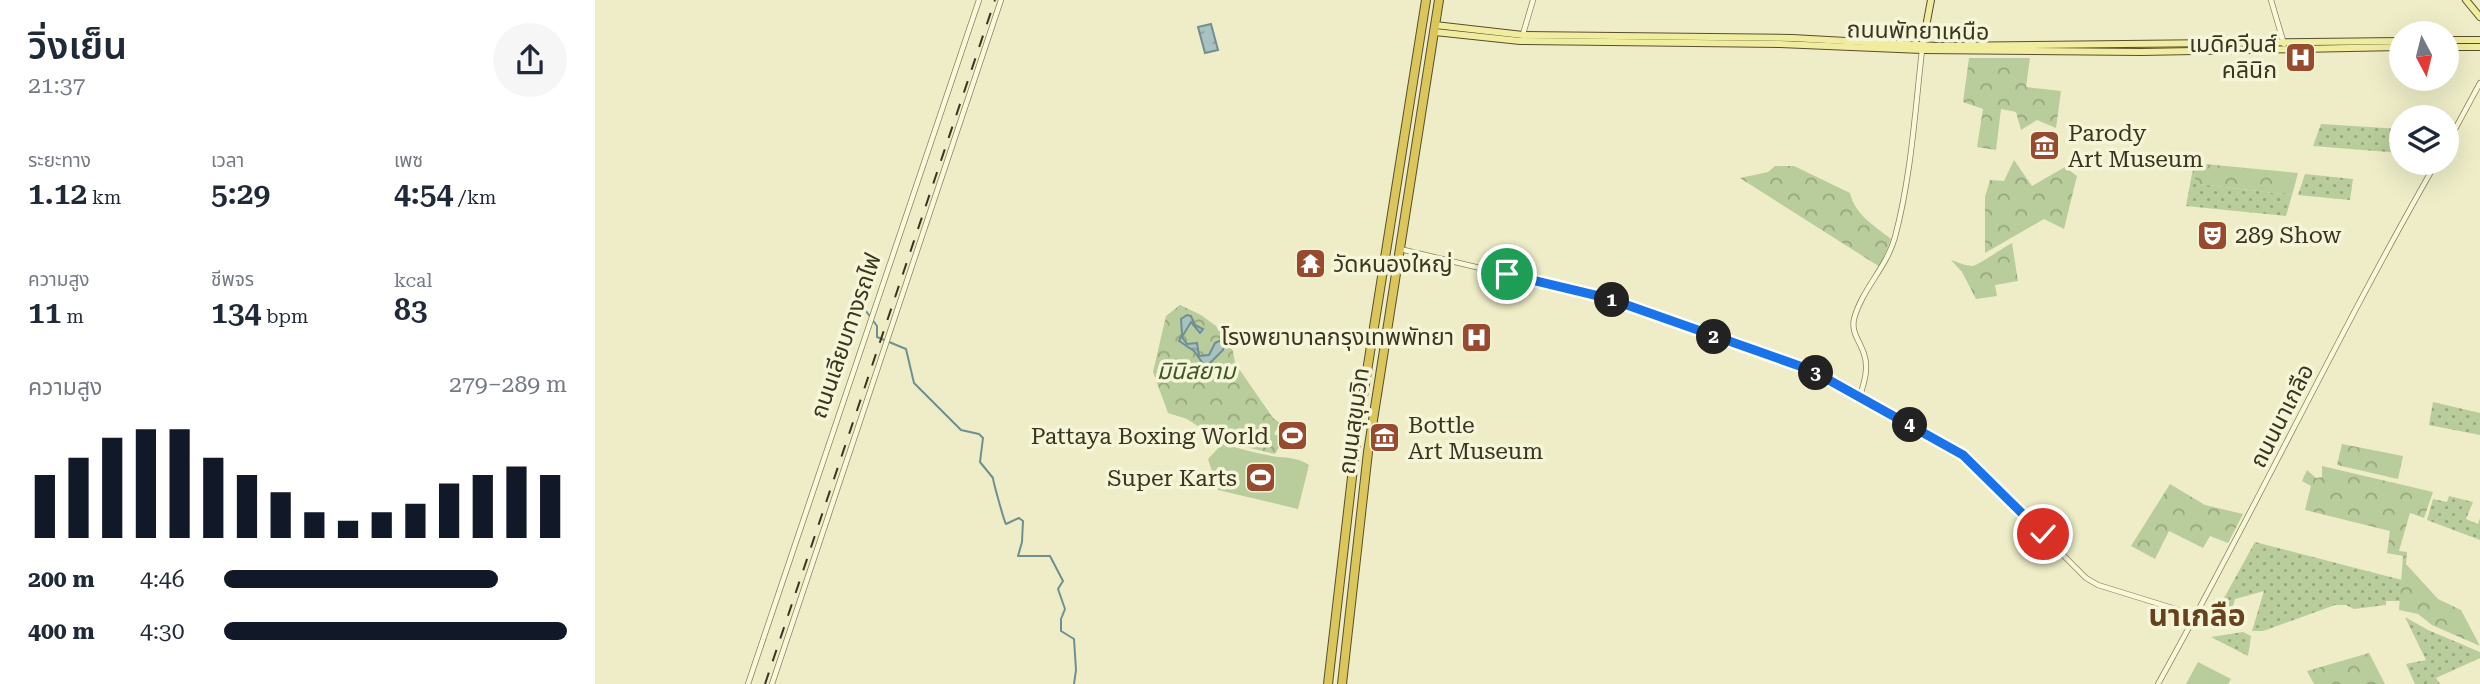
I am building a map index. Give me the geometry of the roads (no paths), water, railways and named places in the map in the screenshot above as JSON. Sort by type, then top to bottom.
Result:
[{"type":"highway","name":"ถนนสุขุมวิท","points":[[1328,684],[1364,387],[1426,0]]},
{"type":"highway","name":"ถนนสุขุมวิท","points":[[1342,684],[1368,452],[1440,0]]},
{"type":"highway","points":[[1422,27],[1435,29]]},
{"type":"highway","points":[[1408,119],[1416,111],[1420,120]]},
{"type":"highway","points":[[1346,525],[1353,533],[1359,527]]},
{"type":"highway","points":[[1344,543],[1352,537],[1357,544]]},
{"type":"main road","points":[[1922,48],[1931,0]]},
{"type":"main road","points":[[2466,0],[2480,17]]},
{"type":"main road","name":"ถนนพัทยาเหนือ","points":[[1435,29],[1523,35],[1779,38],[1922,48]]},
{"type":"main road","name":"ถนนพัทยาเหนือ","points":[[1435,29],[1520,41],[1922,48],[2389,47]]},
{"type":"main road","name":"ถนนพัทยาเหนือ","points":[[2285,45],[2296,41],[2389,41]]},
{"type":"main road","points":[[2459,42],[2480,45]]},
{"type":"main road","points":[[2459,46],[2480,45]]},
{"type":"street","name":"ถนนเลียบทางรถไฟ","points":[[748,684],[979,0]]},
{"type":"street","name":"ถนนเลียบทางรถไฟ","points":[[772,684],[1001,0]]},
{"type":"street","points":[[1523,35],[1533,0]]},
{"type":"street","points":[[2271,0],[2285,45]]},
{"type":"street","points":[[2277,19],[2284,35],[2296,41]]},
{"type":"street","points":[[1860,396],[1865,361],[1853,324],[1859,306],[1881,270],[1895,237],[1912,137],[1922,48]]},
{"type":"street","points":[[2459,122],[2480,83]]},
{"type":"street","name":"ถนนนาเกลือ","points":[[2158,684],[2283,453],[2373,276],[2429,175]]},
{"type":"street","points":[[1400,249],[1607,298],[1811,370],[1963,455],[2086,578],[2098,585],[2195,615]]},
{"type":"water","points":[[1211,24],[1218,50],[1205,53],[1198,27]]},
{"type":"water","points":[[1187,315],[1191,316],[1195,325],[1203,329],[1200,333],[1191,322],[1182,337],[1187,344],[1197,343],[1199,356],[1209,355],[1219,341],[1225,343],[1223,350],[1207,366],[1194,351],[1179,341],[1182,334],[1181,319]]},
{"type":"waterway","points":[[863,307],[877,326],[877,337],[906,349],[914,383],[961,430],[979,434],[983,438],[980,462],[993,478],[1006,524],[1019,518],[1023,521],[1018,556],[1050,556],[1063,581],[1058,589],[1065,609],[1061,619],[1061,631],[1074,639],[1074,684]]},
{"type":"waterway","points":[[1174,372],[1185,376],[1204,365]]},
{"type":"railway","points":[[765,684],[995,0]]},
{"type":"place","name":"เมดิควีนส์ คลินิก","points":[[2300,57]]},
{"type":"place","name":"Parody Art Museum","points":[[2045,146]]},
{"type":"place","name":"289 Show","points":[[2212,235]]},
{"type":"place","name":"วัดหนองใหญ่","points":[[1310,264]]},
{"type":"place","name":"โรงพยาบาลกรุงเทพพัทยา","points":[[1477,337]]},
{"type":"place","name":"Pattaya Boxing World","points":[[1292,436]]},
{"type":"place","name":"Bottle Art Museum","points":[[1385,438]]},
{"type":"place","name":"Super Karts","points":[[1260,478]]},
{"type":"district","name":"นาเกลือ","points":[[2197,615]]},
{"type":"park label","name":"มินิสยาม","points":[[1196,371]]}]
